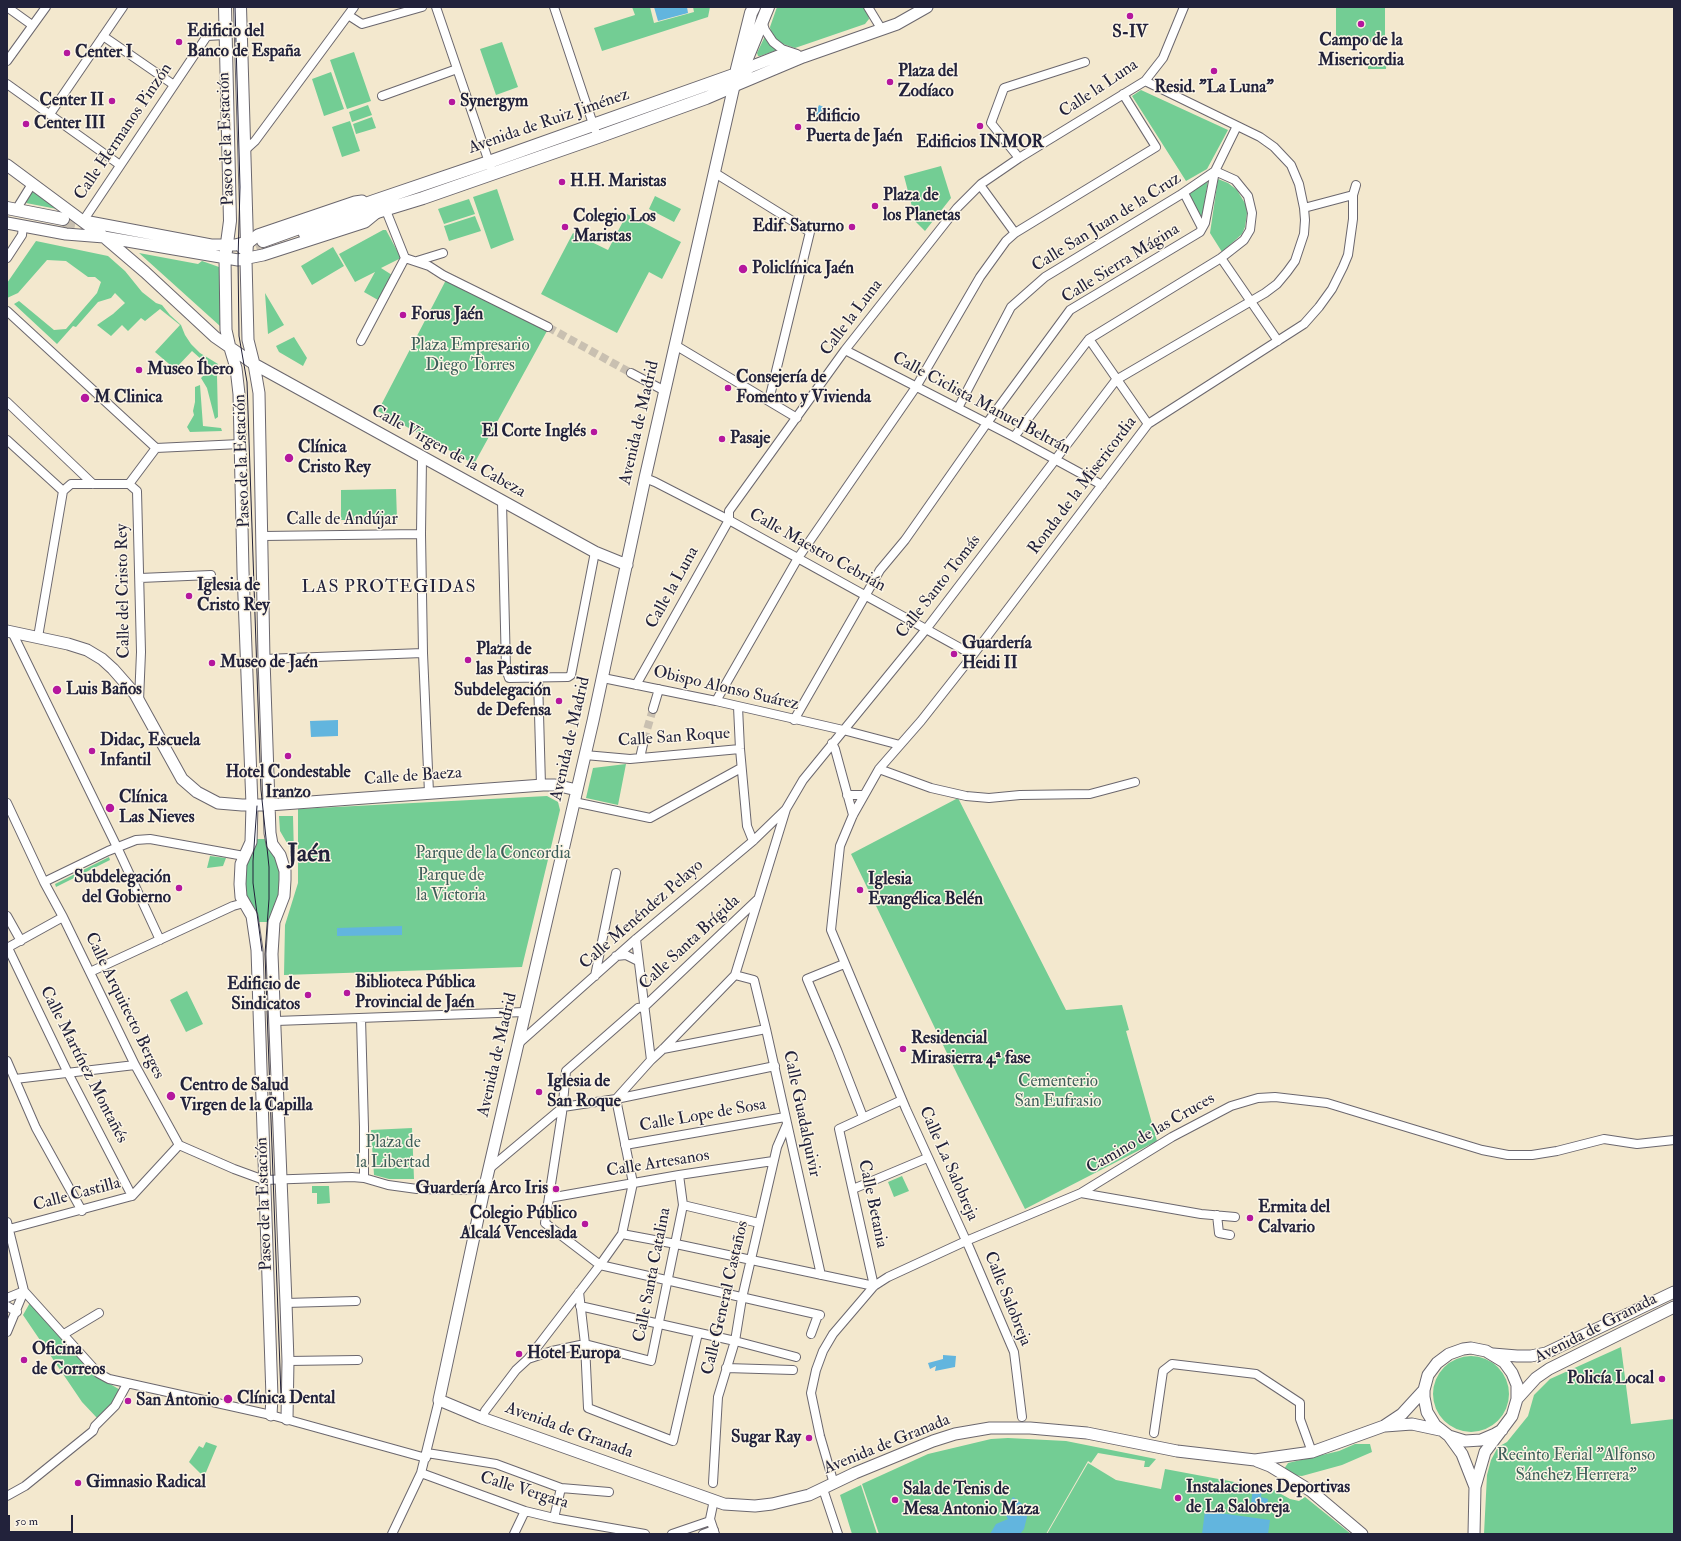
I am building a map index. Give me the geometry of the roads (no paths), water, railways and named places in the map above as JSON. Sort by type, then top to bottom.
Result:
[{"type":"main road","name":"Paseo de la Estación","points":[[225,7],[230,221],[225,258]]},
{"type":"main road","name":"Paseo de la Estación","points":[[240,7],[247,242],[246,260]]},
{"type":"main road","points":[[737,77],[751,13],[754,7]]},
{"type":"main road","points":[[737,77],[768,7]]},
{"type":"main road","name":"Avenida de Ruiz Jiménez","points":[[264,244],[379,207],[489,162],[593,125],[737,77]]},
{"type":"main road","name":"Avenida de Ruiz Jiménez","points":[[379,207],[423,198],[706,98],[737,77]]},
{"type":"main road","points":[[7,208],[63,221],[7,214]]},
{"type":"street","points":[[7,7],[32,25]]},
{"type":"street","points":[[7,61],[46,7]]},
{"type":"street","points":[[50,114],[124,7]]},
{"type":"street","points":[[244,151],[255,141],[354,7]]},
{"type":"street","points":[[348,15],[362,24],[422,7]]},
{"type":"street","points":[[436,7],[493,174]]},
{"type":"street","points":[[554,7],[598,137]]},
{"type":"street","points":[[868,7],[882,30]]},
{"type":"street","points":[[737,77],[803,57],[882,30],[910,17],[926,7]]},
{"type":"street","name":"Calle la Luna","points":[[636,684],[729,520],[729,511],[845,350],[957,208],[980,185],[1019,158],[1145,81],[1162,58],[1184,7]]},
{"type":"street","points":[[762,21],[765,30],[773,42],[782,49],[803,57]]},
{"type":"street","points":[[103,36],[174,85]]},
{"type":"street","name":"Calle Hermanos Pinzón","points":[[83,220],[207,36],[226,36]]},
{"type":"street","points":[[737,77],[750,67],[778,56],[803,57]]},
{"type":"street","points":[[1019,158],[991,123],[1004,88],[1085,62]]},
{"type":"street","points":[[382,96],[457,69]]},
{"type":"street","name":"Avenida de Madrid","points":[[439,1400],[484,1190],[603,678],[645,478],[737,77]]},
{"type":"street","points":[[1116,380],[1250,302],[1277,284],[1288,272],[1295,261],[1304,234],[1304,208],[1299,184],[1291,165],[1274,147],[1237,126],[1145,81]]},
{"type":"street","points":[[7,84],[120,165]]},
{"type":"street","points":[[716,701],[798,558],[916,387],[980,277],[1006,241],[1015,233],[1156,147],[1123,94]]},
{"type":"street","points":[[1202,228],[1205,223],[1215,171],[1237,126]]},
{"type":"street","name":"Calle Virgen de la Cabeza","points":[[7,165],[83,220],[154,280],[215,337],[254,364],[502,502],[595,552],[627,565]]},
{"type":"street","points":[[1014,437],[1089,339],[1221,258],[1240,244],[1247,236],[1250,230],[1252,213],[1248,196],[1235,180],[1215,171]]},
{"type":"street","name":"Calle San Juan de la Cruz","points":[[958,408],[1012,307],[1045,277],[1184,193],[1215,171]]},
{"type":"street","points":[[716,173],[810,232],[769,400]]},
{"type":"street","points":[[19,204],[32,184]]},
{"type":"street","points":[[980,185],[1015,233]]},
{"type":"street","name":"Ronda de la Misericordia","points":[[844,964],[831,930],[840,846],[853,815],[879,769],[973,655],[1148,424],[1304,324],[1319,307],[1332,289],[1344,267],[1348,255],[1352,234],[1353,195],[1356,185]]},
{"type":"street","points":[[1184,193],[1202,228]]},
{"type":"street","points":[[1304,208],[1353,195]]},
{"type":"street","points":[[7,202],[59,212],[83,220]]},
{"type":"street","name":"Avenida de Ruiz Jiménez","points":[[83,220],[211,245],[227,245],[247,242],[258,234],[355,202],[379,207]]},
{"type":"street","points":[[379,207],[405,258],[408,260],[417,261],[548,327]]},
{"type":"street","name":"Avenida de Ruiz Jiménez","points":[[246,260],[365,222],[379,207]]},
{"type":"street","points":[[7,223],[66,234],[104,237],[225,258],[246,260]]},
{"type":"street","points":[[7,258],[22,235],[23,226]]},
{"type":"street","name":"Calle Sierra Mágina","points":[[794,720],[880,570],[905,540],[987,422],[1070,310],[1200,232],[1202,228]]},
{"type":"street","points":[[225,258],[234,256],[247,242]]},
{"type":"street","points":[[417,261],[443,253]]},
{"type":"street","name":"Paseo de la Estación","points":[[225,258],[226,330],[236,368],[239,394],[243,571],[252,806],[251,842],[244,856]]},
{"type":"street","points":[[361,341],[405,258]]},
{"type":"street","points":[[1221,258],[1278,341]]},
{"type":"street","name":"Paseo de la Estación","points":[[246,260],[248,340],[259,393],[263,536],[264,659],[270,833],[272,844],[280,855],[285,880],[284,896],[276,916],[272,954],[276,1021],[280,1180],[288,1362],[286,1420]]},
{"type":"street","points":[[7,311],[156,448],[240,444]]},
{"type":"street","points":[[1089,339],[1148,424]]},
{"type":"street","points":[[676,345],[797,418]]},
{"type":"street","name":"Calle Ciclista Manuel Beltrán","points":[[845,350],[987,422],[1102,485]]},
{"type":"street","points":[[631,374],[665,391]]},
{"type":"street","name":"Calle Santo Tomás","points":[[786,809],[803,780],[927,628],[1116,380]]},
{"type":"street","points":[[7,402],[94,484]]},
{"type":"street","points":[[7,440],[63,491]]},
{"type":"street","points":[[38,637],[63,491],[71,484],[129,484],[156,448]]},
{"type":"street","points":[[422,458],[421,534],[423,653],[429,793]]},
{"type":"street","name":"Calle Maestro Cebrián","points":[[645,478],[729,520],[927,628],[973,655]]},
{"type":"street","name":"Calle del Cristo Rey","points":[[129,484],[137,491],[141,652],[138,701]]},
{"type":"street","points":[[502,502],[506,669],[509,678],[568,677],[572,673],[595,552]]},
{"type":"street","name":"Calle de Andújar","points":[[263,536],[421,534]]},
{"type":"street","points":[[140,578],[210,575]]},
{"type":"street","points":[[9,632],[118,847],[160,940]]},
{"type":"street","name":"Calle de Baeza","points":[[9,632],[68,644],[87,650],[102,659],[135,694],[182,779],[197,792],[218,803],[252,806],[541,785],[555,785],[577,790]]},
{"type":"street","points":[[264,659],[423,653]]},
{"type":"street","points":[[538,678],[541,785]]},
{"type":"street","name":"Obispo Alonso Suárez","points":[[603,678],[716,701],[843,730],[900,745]]},
{"type":"street","points":[[653,709],[659,689]]},
{"type":"street","points":[[738,707],[741,768],[747,826],[753,841]]},
{"type":"street","points":[[640,758],[644,740]]},
{"type":"street","points":[[832,743],[853,815]]},
{"type":"street","name":"Calle San Roque","points":[[585,755],[630,759],[740,749]]},
{"type":"street","points":[[574,802],[650,818],[741,768]]},
{"type":"street","points":[[879,769],[931,788],[966,796],[989,798],[1020,795],[1090,794],[1135,782]]},
{"type":"street","points":[[847,795],[864,795]]},
{"type":"street","name":"Calle Arquitecto Berges","points":[[7,803],[44,882],[64,917],[135,1065],[179,1145]]},
{"type":"street","points":[[616,1099],[651,1060],[735,975],[786,809]]},
{"type":"street","name":"Calle Menéndez Pelayo","points":[[518,1044],[616,956],[753,841],[786,809]]},
{"type":"street","points":[[44,882],[136,840],[150,839],[244,856],[240,870],[240,884],[244,903],[233,906],[90,972]]},
{"type":"street","points":[[595,976],[616,873]]},
{"type":"street","name":"Calle Santa Brígida","points":[[600,1265],[545,1223],[563,1107],[566,1071],[638,1008],[644,1007],[757,900]]},
{"type":"street","name":"Paseo de la Estación","points":[[244,903],[252,916],[257,950],[272,1397],[271,1415]]},
{"type":"street","points":[[7,916],[21,941]]},
{"type":"street","points":[[7,948],[64,917]]},
{"type":"street","points":[[636,939],[651,1060]]},
{"type":"street","name":"Calle Martínez Montañés","points":[[7,948],[68,1073],[132,1196]]},
{"type":"street","points":[[616,956],[626,955],[638,961]]},
{"type":"street","points":[[844,964],[807,979],[837,1050],[863,1118],[902,1100]]},
{"type":"street","name":"Calle La Salobreja","points":[[844,964],[927,1158],[966,1241]]},
{"type":"street","name":"Calle Guadalquivir","points":[[735,975],[754,980],[775,1066],[821,1275]]},
{"type":"street","points":[[276,1021],[525,1012]]},
{"type":"street","points":[[361,1018],[364,1178]]},
{"type":"street","points":[[663,1049],[766,1029]]},
{"type":"street","points":[[7,1062],[36,1128],[82,1210]]},
{"type":"street","points":[[15,1079],[135,1065]]},
{"type":"street","points":[[489,1169],[563,1107],[616,1099],[775,1066]]},
{"type":"street","name":"Camino de las Cruces","points":[[834,1484],[820,1436],[812,1393],[816,1370],[823,1352],[833,1334],[874,1286],[888,1277],[966,1241],[1081,1193],[1130,1161],[1207,1117],[1231,1106],[1258,1098],[1275,1097],[1327,1103],[1482,1150],[1508,1155],[1532,1155],[1557,1152],[1604,1139],[1637,1144],[1674,1140]]},
{"type":"street","points":[[482,1418],[485,1411],[516,1370],[528,1359],[622,1234],[633,1183],[616,1099]]},
{"type":"street","name":"Calle Betania","points":[[863,1118],[839,1129],[874,1286]]},
{"type":"street","name":"Calle Lope de Sosa","points":[[625,1145],[786,1120]]},
{"type":"street","name":"Calle General Castaños","points":[[713,1483],[718,1397],[735,1341],[742,1298],[752,1260],[773,1161],[786,1120]]},
{"type":"street","points":[[179,1145],[234,1169],[264,1180],[364,1178],[388,1185],[417,1189],[484,1190]]},
{"type":"street","name":"Calle Castilla","points":[[8,1226],[82,1210],[132,1196],[179,1145]]},
{"type":"street","points":[[853,1189],[927,1158]]},
{"type":"street","name":"Calle Artesanos","points":[[549,1198],[680,1175],[773,1161]]},
{"type":"street","name":"Calle Santa Catalina","points":[[584,1344],[651,1361],[660,1324],[683,1205],[680,1175]]},
{"type":"street","points":[[1081,1193],[1201,1214],[1235,1217]]},
{"type":"street","points":[[683,1205],[759,1222]]},
{"type":"street","points":[[1217,1215],[1219,1233],[1230,1235]]},
{"type":"street","points":[[8,1226],[24,1291],[64,1334],[98,1374],[109,1379],[271,1415],[427,1456],[496,1464],[561,1488],[609,1492]]},
{"type":"street","points":[[622,1234],[874,1286]]},
{"type":"street","name":"Calle Salobreja","points":[[966,1241],[1014,1352],[1022,1417]]},
{"type":"street","points":[[600,1265],[668,1282],[819,1315],[811,1334]]},
{"type":"street","points":[[7,1298],[24,1291]]},
{"type":"street","points":[[7,1332],[17,1312],[24,1291]]},
{"type":"street","points":[[579,1292],[588,1408],[673,1441],[698,1333]]},
{"type":"street","name":"Avenida de Granada","points":[[1493,1354],[1532,1356],[1546,1353],[1674,1292]]},
{"type":"street","points":[[286,1303],[356,1301]]},
{"type":"street","points":[[7,1306],[17,1312]]},
{"type":"street","points":[[580,1306],[735,1341],[796,1357]]},
{"type":"street","name":"Avenida de Granada","points":[[1517,1399],[1536,1378],[1549,1369],[1674,1307]]},
{"type":"street","points":[[64,1334],[99,1313]]},
{"type":"street","points":[[528,1359],[552,1351],[584,1344]]},
{"type":"street","points":[[1474,1534],[1475,1487],[1485,1452],[1502,1430],[1512,1416],[1517,1399],[1517,1385],[1512,1372],[1504,1362],[1493,1354],[1471,1348],[1463,1349],[1442,1358],[1428,1375],[1424,1390],[1427,1412],[1435,1425],[1445,1433],[1457,1439],[1473,1441],[1488,1438],[1502,1430]]},
{"type":"street","points":[[288,1362],[358,1360]]},
{"type":"street","points":[[1154,1433],[1163,1371],[1172,1364],[1248,1373],[1256,1374],[1300,1403],[1300,1419],[1312,1452]]},
{"type":"street","points":[[726,1368],[793,1370]]},
{"type":"street","points":[[7,1496],[25,1486],[93,1431],[95,1426],[115,1406],[127,1384]]},
{"type":"street","name":"Avenida de Granada","points":[[439,1400],[482,1418],[724,1504],[755,1506],[805,1496],[834,1484],[855,1473],[933,1441],[955,1434],[990,1428],[1030,1428],[1087,1433],[1177,1451],[1255,1460],[1312,1452],[1384,1426],[1402,1414],[1424,1390]]},
{"type":"street","points":[[392,1534],[421,1473],[427,1456],[439,1400]]},
{"type":"street","name":"Avenida de Granada","points":[[1384,1426],[1412,1424],[1427,1426],[1445,1433]]},
{"type":"street","points":[[1445,1433],[1462,1454],[1475,1487]]},
{"type":"street","points":[[1255,1460],[1270,1466],[1311,1491],[1362,1534]]},
{"type":"street","name":"Calle Vergara","points":[[421,1473],[525,1511],[554,1518],[645,1534]]},
{"type":"street","points":[[554,1518],[561,1488]]},
{"type":"street","points":[[823,1489],[838,1534]]},
{"type":"street","points":[[703,1534],[715,1532],[710,1521],[714,1500]]},
{"type":"street","points":[[514,1534],[525,1511]]},
{"type":"street","points":[[672,1534],[710,1521]]},
{"type":"water","points":[[654,7],[687,7],[688,13],[658,21]]},
{"type":"water","points":[[819,105],[835,112],[831,121],[815,114]]},
{"type":"water","points":[[338,720],[338,736],[311,737],[310,721]]},
{"type":"water","points":[[402,926],[402,935],[337,936],[337,928]]},
{"type":"water","points":[[943,1355],[956,1356],[955,1367],[935,1371],[936,1366],[930,1369],[928,1363],[943,1359]]},
{"type":"water","points":[[1253,1487],[1262,1488],[1261,1497],[1268,1499],[1267,1506],[1251,1504]]},
{"type":"water","points":[[1013,1497],[1022,1504],[1026,1511],[1027,1517],[1024,1529],[1020,1534],[990,1534],[996,1524],[1008,1519],[1004,1512]]},
{"type":"water","points":[[1205,1511],[1270,1520],[1268,1534],[1202,1534]]},
{"type":"tunnel","points":[[63,224],[98,231]]},
{"type":"tunnel","points":[[240,255],[248,254],[266,247]]},
{"type":"tunnel","points":[[548,327],[631,373]]},
{"type":"tunnel","points":[[644,740],[653,709]]},
{"type":"tram line","points":[[235,7],[240,187],[238,260],[239,336],[247,382],[261,790],[269,867],[269,899],[265,954],[281,1396]]},
{"type":"tram line","points":[[257,806],[253,883],[262,951]]},
{"type":"place","name":"S-IV","points":[[1130,16]]},
{"type":"place","name":"Campo de la Misericordia","points":[[1361,24]]},
{"type":"place","name":"Edificio del Banco de España","points":[[179,42]]},
{"type":"place","name":"Center I","points":[[67,53]]},
{"type":"place","name":"Resid. \"La Luna\"","points":[[1214,71]]},
{"type":"place","name":"Plaza del Zodíaco","points":[[890,82]]},
{"type":"place","name":"Center II","points":[[112,101]]},
{"type":"place","name":"Synergym","points":[[452,102]]},
{"type":"place","name":"Center III","points":[[26,124]]},
{"type":"place","name":"Edificios INMOR","points":[[980,126]]},
{"type":"place","name":"Edificio Puerta de Jaén","points":[[798,127]]},
{"type":"place","name":"H.H. Maristas","points":[[562,182]]},
{"type":"place","name":"Plaza de los Planetas","points":[[875,206]]},
{"type":"place","name":"Colegio Los Maristas","points":[[565,227]]},
{"type":"place","name":"Edif. Saturno","points":[[852,227]]},
{"type":"place","name":"Policlínica Jaén","points":[[743,269]]},
{"type":"place","name":"Forus Jaén","points":[[403,315]]},
{"type":"place","name":"Museo Íbero","points":[[139,370]]},
{"type":"place","name":"Consejería de Fomento y Vivienda","points":[[728,388]]},
{"type":"place","name":"M Clinica","points":[[85,398]]},
{"type":"place","name":"El Corte Inglés","points":[[594,432]]},
{"type":"place","name":"Pasaje","points":[[722,439]]},
{"type":"place","name":"Clínica Cristo Rey","points":[[289,458]]},
{"type":"place","name":"Iglesia de Cristo Rey","points":[[189,596]]},
{"type":"place","name":"Guardería Heidi II","points":[[954,654]]},
{"type":"place","name":"Plaza de las Pastiras","points":[[468,660]]},
{"type":"place","name":"Museo de Jaén","points":[[212,663]]},
{"type":"place","name":"Luis Baños","points":[[57,690]]},
{"type":"place","name":"Subdelegación de Defensa","points":[[559,701]]},
{"type":"place","name":"Didac, Escuela Infantil","points":[[92,751]]},
{"type":"place","name":"Hotel Condestable Iranzo","points":[[288,756]]},
{"type":"place","name":"Clínica Las Nieves","points":[[110,808]]},
{"type":"place","name":"Subdelegación del Gobierno","points":[[179,888]]},
{"type":"place","name":"Iglesia Evangélica Belén","points":[[860,890]]},
{"type":"place","name":"Biblioteca Pública Provincial de Jaén","points":[[347,993]]},
{"type":"place","name":"Edificio de Sindicatos","points":[[308,995]]},
{"type":"place","name":"Residencial Mirasierra 4ª fase","points":[[903,1049]]},
{"type":"place","name":"Iglesia de San Roque","points":[[539,1092]]},
{"type":"place","name":"Centro de Salud Virgen de la Capilla","points":[[171,1096]]},
{"type":"place","name":"Guardería Arco Iris","points":[[556,1189]]},
{"type":"place","name":"Ermita del Calvario","points":[[1250,1218]]},
{"type":"place","name":"Colegio Público Alcalá Venceslada","points":[[585,1224]]},
{"type":"place","name":"Hotel Europa","points":[[519,1354]]},
{"type":"place","name":"Oficina de Correos","points":[[24,1360]]},
{"type":"place","name":"Policía Local","points":[[1662,1379]]},
{"type":"place","name":"Clínica Dental","points":[[228,1399]]},
{"type":"place","name":"San Antonio","points":[[128,1401]]},
{"type":"place","name":"Sugar Ray","points":[[809,1438]]},
{"type":"place","name":"Gimnasio Radical","points":[[78,1483]]},
{"type":"place","name":"Instalaciones Deportivas de La Salobreja","points":[[1178,1498]]},
{"type":"place","name":"Sala de Tenis de Mesa Antonio Maza","points":[[895,1500]]},
{"type":"district","name":"LAS PROTEGIDAS","points":[[389,588]]},
{"type":"district","name":"Jaén","points":[[309,856]]},
{"type":"park label","name":"Plaza Empresario Diego Torres","points":[[470,356]]},
{"type":"park label","name":"Parque de la Concordia","points":[[493,854]]},
{"type":"park label","name":"Parque de la Victoria","points":[[451,886]]},
{"type":"park label","name":"Cementerio San Eufrasio","points":[[1058,1092]]},
{"type":"park label","name":"Plaza de la Libertad","points":[[393,1153]]},
{"type":"park label","name":"Recinto Ferial \"Alfonso Sánchez Herrera\"","points":[[1576,1466]]}]
